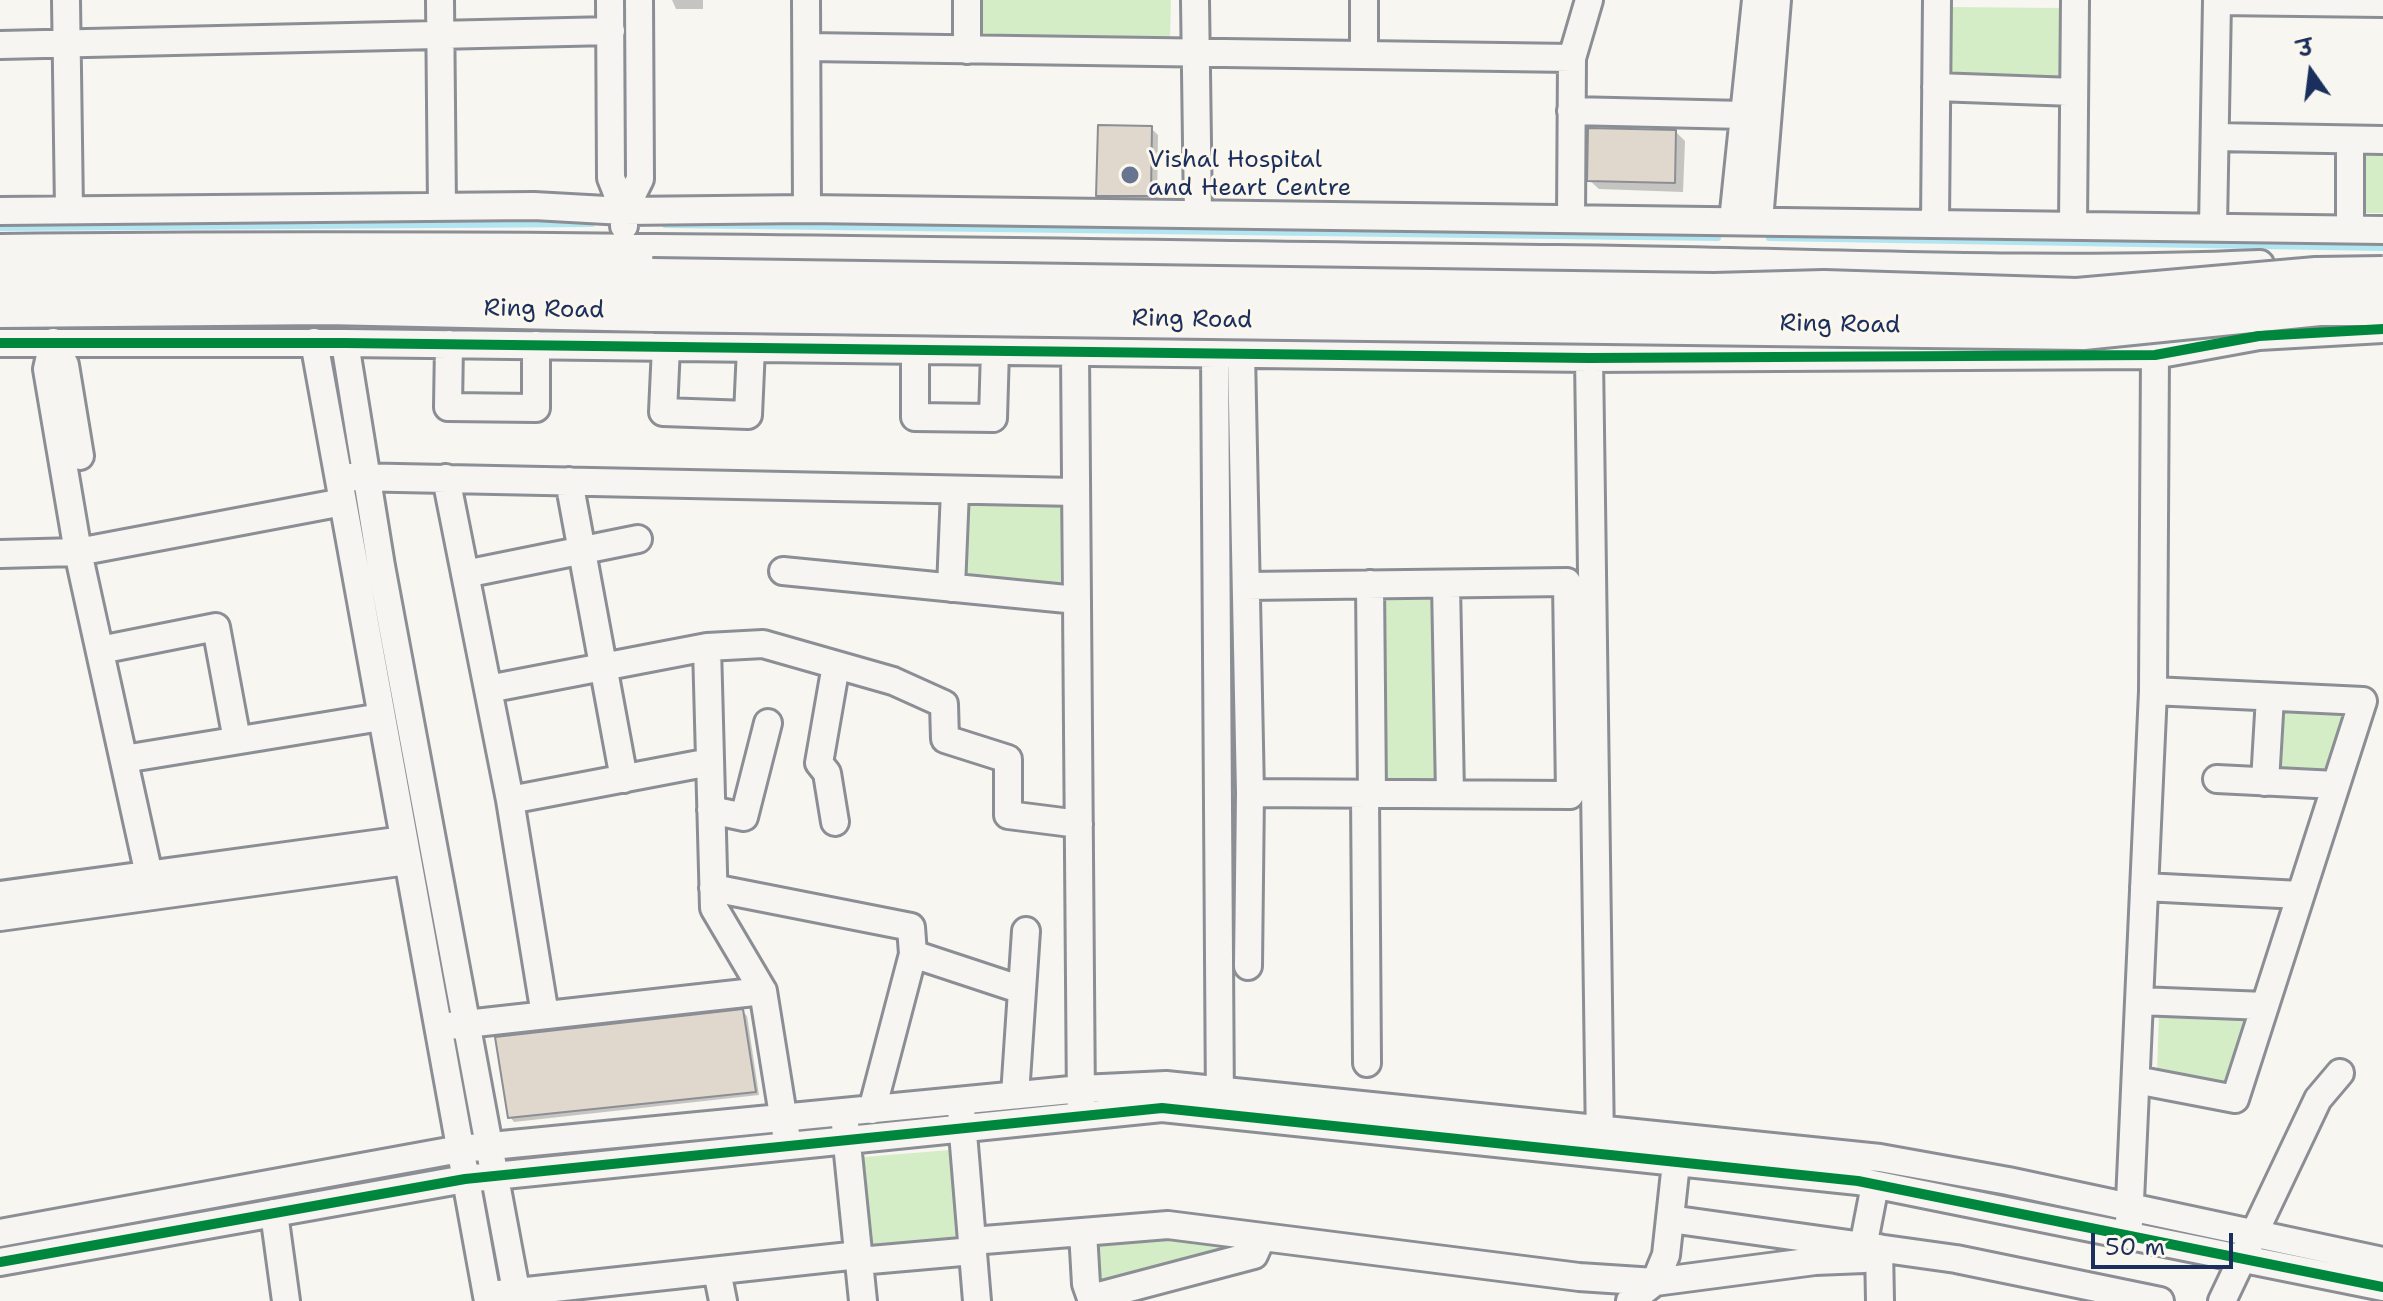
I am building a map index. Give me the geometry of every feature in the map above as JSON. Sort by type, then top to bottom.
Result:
[{"type":"highway","name":"Ring Road","points":[[0,277],[386,275],[657,312],[1824,290],[2077,298],[2316,277],[2383,276]]},
{"type":"highway","name":"Ring Road","points":[[0,308],[326,305],[2083,330],[2319,306],[2383,306]]},
{"type":"street","points":[[66,0],[69,210]]},
{"type":"street","points":[[440,0],[442,207]]},
{"type":"street","points":[[610,0],[611,178],[624,211],[624,245]]},
{"type":"street","points":[[624,211],[640,179],[639,0]]},
{"type":"street","points":[[806,0],[807,209]]},
{"type":"street","points":[[967,0],[967,50]]},
{"type":"street","points":[[1195,0],[1198,214]]},
{"type":"street","points":[[1364,0],[1364,55]]},
{"type":"street","points":[[1571,219],[1572,58],[1589,0]]},
{"type":"street","points":[[1746,221],[1744,115],[1756,0]]},
{"type":"street","points":[[1746,221],[1777,0]]},
{"type":"street","points":[[1935,224],[1937,0]]},
{"type":"street","points":[[2073,225],[2075,0]]},
{"type":"street","points":[[2213,227],[2217,1],[2383,3]]},
{"type":"street","points":[[0,45],[611,31]]},
{"type":"street","points":[[807,47],[1572,58]]},
{"type":"street","points":[[1936,87],[2074,92]]},
{"type":"street","points":[[1571,111],[1744,115]]},
{"type":"street","points":[[2215,137],[2383,140]]},
{"type":"street","points":[[2350,140],[2350,229]]},
{"type":"street","points":[[0,211],[534,206],[624,211],[807,209],[2383,230]]},
{"type":"street","points":[[0,248],[624,245],[1697,260],[2021,271],[2383,261]]},
{"type":"street","points":[[2316,331],[2317,262]]},
{"type":"street","points":[[0,343],[536,345],[657,312],[751,348],[1589,358],[2155,355],[2259,336],[2383,329]]},
{"type":"street","points":[[657,312],[663,412],[748,415],[751,348]]},
{"type":"street","points":[[53,342],[47,369],[159,881]]},
{"type":"street","points":[[314,342],[488,1298],[632,1290],[717,1271],[1168,1225],[1579,1277],[1655,1282],[1874,1251]]},
{"type":"street","points":[[345,343],[465,1024],[517,1296]]},
{"type":"street","points":[[449,344],[448,407],[536,408],[536,345]]},
{"type":"street","points":[[915,349],[915,417],[993,418],[995,350]]},
{"type":"street","points":[[1075,352],[1081,1101]]},
{"type":"street","points":[[1215,353],[1220,1102]]},
{"type":"street","points":[[1241,353],[1250,793],[1248,966]]},
{"type":"street","points":[[2129,1236],[2153,691],[2155,355]]},
{"type":"street","points":[[1589,358],[1601,1128],[1598,1155]]},
{"type":"street","points":[[0,554],[87,551],[341,490],[367,477],[1076,492]]},
{"type":"street","points":[[446,478],[510,800],[545,1015]]},
{"type":"street","points":[[569,481],[624,779]]},
{"type":"street","points":[[951,588],[955,490]]},
{"type":"street","points":[[465,574],[638,539]]},
{"type":"street","points":[[783,571],[1077,600]]},
{"type":"street","points":[[1246,586],[1567,582],[1570,795],[1250,793]]},
{"type":"street","points":[[1367,1063],[1370,584]]},
{"type":"street","points":[[1446,584],[1450,794]]},
{"type":"street","points":[[108,648],[216,627],[237,740]]},
{"type":"street","points":[[488,689],[707,647],[763,644],[893,681],[944,704],[945,739],[1008,759],[1008,815],[1079,824]]},
{"type":"street","points":[[707,647],[714,908],[763,991],[788,1145]]},
{"type":"street","points":[[835,822],[827,773],[819,763],[836,665]]},
{"type":"street","points":[[2136,1080],[2235,1099],[2363,701],[2153,691]]},
{"type":"street","points":[[2265,782],[2270,697]]},
{"type":"street","points":[[132,758],[381,717]]},
{"type":"street","points":[[711,810],[744,817],[768,723]]},
{"type":"street","points":[[510,800],[710,762]]},
{"type":"street","points":[[2217,779],[2336,785]]},
{"type":"street","points":[[0,895],[159,881],[406,850]]},
{"type":"street","points":[[0,917],[159,881]]},
{"type":"street","points":[[2144,887],[2300,895]]},
{"type":"street","points":[[713,888],[911,927],[913,954],[872,1110]]},
{"type":"street","points":[[1015,1095],[1026,931]]},
{"type":"street","points":[[913,954],[1022,990]]},
{"type":"street","points":[[437,1027],[763,991]]},
{"type":"street","points":[[2139,1001],[2265,1006]]},
{"type":"street","points":[[2222,1301],[2318,1099],[2340,1073]]},
{"type":"street","points":[[0,1262],[465,1179],[788,1145],[845,1126],[872,1110],[961,1114],[1015,1095],[1162,1108],[1220,1102],[1601,1128],[1880,1158],[2383,1261]]},
{"type":"street","points":[[0,1233],[460,1149],[783,1119],[845,1126],[1081,1101]]},
{"type":"street","points":[[1220,1102],[1598,1155],[1875,1185],[2383,1287]]},
{"type":"street","points":[[961,1114],[977,1301]]},
{"type":"street","points":[[845,1126],[863,1301]]},
{"type":"street","points":[[1630,1301],[1655,1282],[1666,1255],[1676,1163]]},
{"type":"street","points":[[1875,1185],[1874,1251],[1880,1301]]},
{"type":"street","points":[[274,1213],[286,1301]]},
{"type":"street","points":[[1670,1219],[1874,1251],[1956,1259],[2160,1301]]},
{"type":"street","points":[[1083,1232],[1091,1300],[1254,1255],[1262,1237]]},
{"type":"street","points":[[717,1271],[723,1301]]},
{"type":"green space","points":[[981,0],[1171,0],[1170,40],[981,38]]},
{"type":"green space","points":[[1947,7],[2062,8],[2061,78],[1946,76]]},
{"type":"green space","points":[[2364,147],[2383,147],[2383,213],[2363,213]]},
{"type":"green space","points":[[965,498],[1061,500],[1060,586],[962,577]]},
{"type":"green space","points":[[1437,594],[1439,779],[1381,780],[1379,595]]},
{"type":"green space","points":[[2276,708],[2347,712],[2331,777],[2272,774]]},
{"type":"green space","points":[[2159,1012],[2248,1015],[2227,1088],[2157,1074]]},
{"type":"green space","points":[[950,1150],[958,1248],[872,1256],[864,1157]]},
{"type":"green space","points":[[1156,1235],[1235,1247],[1096,1282],[1094,1240]]},
{"type":"building","points":[[1098,125],[1152,126],[1151,196],[1096,196]]},
{"type":"building","points":[[1588,128],[1676,130],[1675,183],[1587,181]]},
{"type":"building","points":[[743,1009],[756,1092],[508,1118],[495,1037]]},
{"type":"waterway","points":[[0,228],[592,224]]},
{"type":"waterway","points":[[665,225],[1718,238]]},
{"type":"waterway","points":[[1769,238],[2383,248]]},
{"type":"cycle path","points":[[0,343],[345,343],[1589,358],[2155,355],[2259,336],[2383,329]]},
{"type":"cycle path","points":[[0,1262],[465,1179],[1162,1108],[1858,1181],[2383,1287]]},
{"type":"place","name":"Vishal Hospital and Heart Centre","points":[[1130,175]]}]
